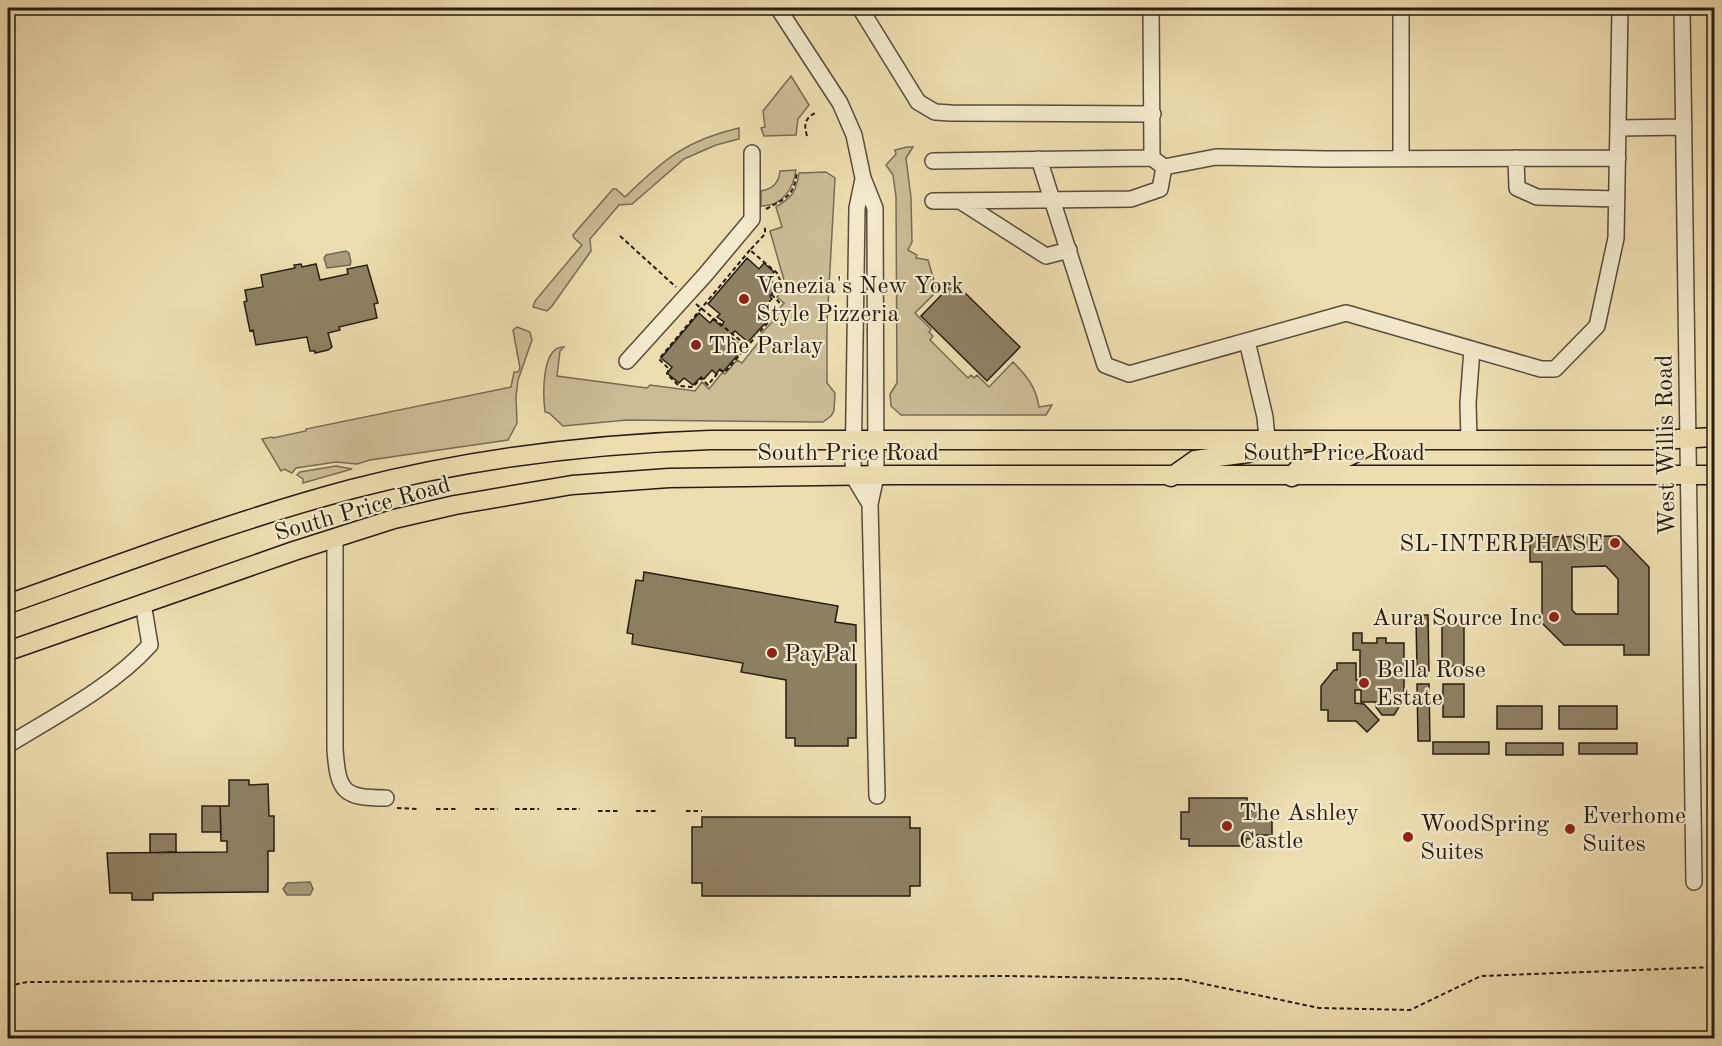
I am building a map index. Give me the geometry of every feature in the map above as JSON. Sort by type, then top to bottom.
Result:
[{"type":"main road","name":"South Price Road","points":[[8,604],[295,505],[391,480],[518,457],[622,444],[710,440],[1469,440],[1714,437]]},
{"type":"main road","points":[[1172,477],[1195,460],[1248,453],[1260,447],[1267,439]]},
{"type":"main road","points":[[1292,477],[1301,464],[1309,461],[1340,460],[1380,440]]},
{"type":"main road","name":"South Price Road","points":[[8,651],[394,519],[455,504],[572,485],[669,478],[853,476],[1714,475]]},
{"type":"street","points":[[778,8],[840,103],[854,135],[863,178],[875,208],[876,476],[870,504],[877,796]]},
{"type":"street","points":[[860,8],[918,102],[935,112],[1153,114]]},
{"type":"street","points":[[933,201],[1131,199],[1160,189],[1153,114],[1151,8]]},
{"type":"street","points":[[1401,8],[1401,158]]},
{"type":"street","points":[[1039,159],[1105,365],[1129,374],[1346,313],[1541,369],[1555,369],[1597,326],[1616,238],[1620,8]]},
{"type":"street","name":"West Willis Road","points":[[1683,8],[1694,882]]},
{"type":"street","points":[[1619,128],[1684,127]]},
{"type":"street","points":[[627,362],[752,219],[752,153]]},
{"type":"street","points":[[933,161],[1039,159],[1158,163],[1216,157],[1618,158]]},
{"type":"street","points":[[1516,158],[1517,188],[1538,197],[1617,199]]},
{"type":"street","points":[[863,178],[857,208],[853,476],[870,504]]},
{"type":"street","points":[[960,201],[1046,256],[1069,250]]},
{"type":"street","points":[[1247,341],[1265,417],[1267,439]]},
{"type":"street","points":[[1469,440],[1468,403],[1472,349]]},
{"type":"street","points":[[335,538],[337,777],[348,793],[390,803]]},
{"type":"street","points":[[8,745],[75,705],[137,659],[150,645],[143,603]]},
{"type":"path","points":[[807,136],[805,122],[815,113]]},
{"type":"path","points":[[765,217],[766,208],[788,198],[795,186],[797,171]]},
{"type":"path","points":[[750,250],[777,273],[782,285],[772,295],[779,302],[768,316],[771,319],[725,372],[720,370],[708,385],[701,378],[693,387],[679,386],[667,374],[669,369],[659,359],[750,250],[765,234],[765,225]]},
{"type":"path","points":[[620,236],[701,309],[748,346]]},
{"type":"path","points":[[390,803],[418,809]]},
{"type":"path","points":[[436,809],[458,809]]},
{"type":"path","points":[[475,809],[498,809]]},
{"type":"path","points":[[515,809],[539,809]]},
{"type":"path","points":[[557,809],[580,809]]},
{"type":"path","points":[[598,811],[619,811]]},
{"type":"path","points":[[636,811],[658,811]]},
{"type":"path","points":[[686,811],[702,811]]},
{"type":"path","points":[[8,986],[27,982],[1006,976],[1146,978],[1181,979],[1319,1008],[1410,1010],[1481,976],[1714,967]]},
{"type":"shaded area","points":[[791,76],[809,105],[798,119],[796,135],[764,136],[761,128],[765,127],[763,111]]},
{"type":"shaded area","points":[[739,128],[739,139],[716,145],[684,159],[632,204],[619,205],[590,239],[591,251],[552,306],[547,311],[533,307],[535,301],[582,245],[573,235],[613,189],[625,197],[651,172],[676,153],[704,139]]},
{"type":"shaded area","points":[[913,147],[906,158],[911,198],[912,242],[908,250],[917,255],[916,258],[928,260],[937,291],[915,313],[931,329],[929,332],[933,336],[930,340],[968,378],[971,375],[974,378],[977,375],[989,387],[1013,362],[1030,382],[1039,407],[1052,405],[1046,415],[901,415],[891,406],[890,394],[897,383],[896,197],[893,175],[886,165],[896,154],[895,150]]},
{"type":"shaded area","points":[[796,170],[789,190],[781,200],[761,206],[761,191],[775,185],[780,171]]},
{"type":"shaded area","points":[[826,172],[835,178],[827,324],[827,383],[835,393],[834,411],[831,416],[823,422],[627,420],[563,426],[545,412],[547,363],[556,349],[564,347],[560,351],[557,376],[647,388],[650,385],[695,391],[702,382],[709,389],[737,360],[742,363],[761,339],[759,336],[773,321],[771,318],[784,303],[777,297],[786,287],[770,231],[782,227],[776,207],[792,194],[799,173]]},
{"type":"shaded area","points":[[346,251],[349,253],[350,265],[327,268],[324,258],[326,255]]},
{"type":"shaded area","points":[[517,327],[530,332],[532,340],[518,380],[517,423],[508,440],[370,460],[357,464],[336,462],[296,468],[292,473],[284,469],[281,471],[262,439],[511,387],[514,372],[518,372],[520,368],[513,330]]},
{"type":"shaded area","points":[[336,466],[352,469],[303,483],[303,479],[297,475],[300,472]]},
{"type":"shaded area","points":[[1714,502],[1714,659],[1710,641],[1708,508]]},
{"type":"shaded area","points":[[1712,695],[1714,695],[1714,847],[1711,703]]},
{"type":"shaded area","points":[[310,882],[313,889],[310,895],[287,895],[283,889],[287,883]]},
{"type":"building","points":[[747,258],[759,269],[764,263],[774,272],[769,279],[778,286],[770,296],[772,299],[764,307],[770,312],[766,316],[769,319],[748,342],[735,331],[730,336],[744,348],[723,372],[720,369],[716,374],[712,370],[704,379],[701,377],[693,385],[684,378],[679,383],[667,373],[672,367],[661,358],[699,313],[710,323],[713,319],[721,326],[724,322],[717,317],[720,314],[708,304]]},
{"type":"building","points":[[301,264],[302,267],[316,264],[320,280],[348,274],[347,269],[367,265],[378,303],[374,304],[377,318],[339,327],[340,330],[328,333],[332,347],[315,353],[315,351],[310,351],[307,337],[256,345],[253,330],[250,331],[244,302],[247,301],[245,290],[263,287],[261,275],[295,268],[294,265]]},
{"type":"building","points":[[954,282],[1020,347],[987,381],[921,316]]},
{"type":"building","points":[[1619,536],[1649,567],[1649,655],[1624,655],[1624,645],[1564,645],[1542,623],[1542,562],[1530,562],[1530,537]],"holes":[[[1606,566],[1618,579],[1618,614],[1576,614],[1572,610],[1572,567]]]},
{"type":"building","name":"PayPal","points":[[644,572],[838,606],[835,622],[856,625],[856,738],[848,738],[848,746],[795,746],[795,738],[786,738],[786,680],[741,672],[743,663],[632,644],[633,634],[627,633],[636,580],[643,581]]},
{"type":"building","points":[[1416,615],[1428,615],[1429,671],[1417,672]]},
{"type":"building","points":[[1442,622],[1464,622],[1464,666],[1442,666]]},
{"type":"building","name":"Bella Rose Estate","points":[[1353,633],[1362,633],[1362,643],[1377,643],[1377,638],[1386,638],[1386,643],[1404,643],[1404,702],[1399,702],[1394,715],[1382,715],[1376,707],[1376,702],[1361,702],[1361,690],[1355,690],[1355,703],[1364,704],[1379,720],[1367,732],[1356,721],[1328,721],[1328,710],[1321,710],[1321,686],[1334,670],[1337,670],[1337,663],[1356,663],[1356,680],[1360,680],[1360,650],[1353,650]]},
{"type":"building","points":[[1417,684],[1429,684],[1430,741],[1418,741]]},
{"type":"building","points":[[1443,684],[1464,684],[1464,717],[1443,717]]},
{"type":"building","points":[[1497,706],[1542,706],[1542,729],[1497,729]]},
{"type":"building","points":[[1559,706],[1617,706],[1617,729],[1559,729]]},
{"type":"building","points":[[1433,742],[1489,742],[1489,754],[1433,754]]},
{"type":"building","points":[[1506,743],[1563,743],[1563,755],[1506,755]]},
{"type":"building","points":[[1579,743],[1637,743],[1637,754],[1579,754]]},
{"type":"building","points":[[229,780],[249,780],[249,785],[268,784],[269,816],[274,816],[274,851],[268,851],[268,892],[153,893],[153,900],[132,900],[132,893],[110,893],[107,853],[227,852],[227,841],[221,841],[220,806],[229,806]]},
{"type":"building","name":"The Ashley Castle","points":[[1189,798],[1247,798],[1247,811],[1257,811],[1257,816],[1272,816],[1272,835],[1257,835],[1257,839],[1246,839],[1246,846],[1189,846],[1189,839],[1181,839],[1181,812],[1189,812]]},
{"type":"building","points":[[202,806],[220,806],[221,832],[202,832]]},
{"type":"building","points":[[702,817],[910,817],[910,828],[920,828],[920,886],[910,886],[910,896],[702,896],[702,883],[692,883],[692,827],[702,827]]},
{"type":"building","points":[[150,834],[176,834],[176,852],[150,853]]},
{"type":"place","name":"Venezia's New York Style Pizzeria","points":[[744,299]]},
{"type":"place","name":"The Parlay","points":[[696,345]]},
{"type":"place","name":"SL-INTERPHASE","points":[[1615,543]]},
{"type":"place","name":"Aura Source Inc","points":[[1554,617]]},
{"type":"place","name":"PayPal","points":[[772,653]]},
{"type":"place","name":"Bella Rose Estate","points":[[1364,683]]},
{"type":"place","name":"The Ashley Castle","points":[[1227,826]]},
{"type":"place","name":"Everhome Suites","points":[[1570,829]]},
{"type":"place","name":"WoodSpring Suites","points":[[1408,837]]}]
